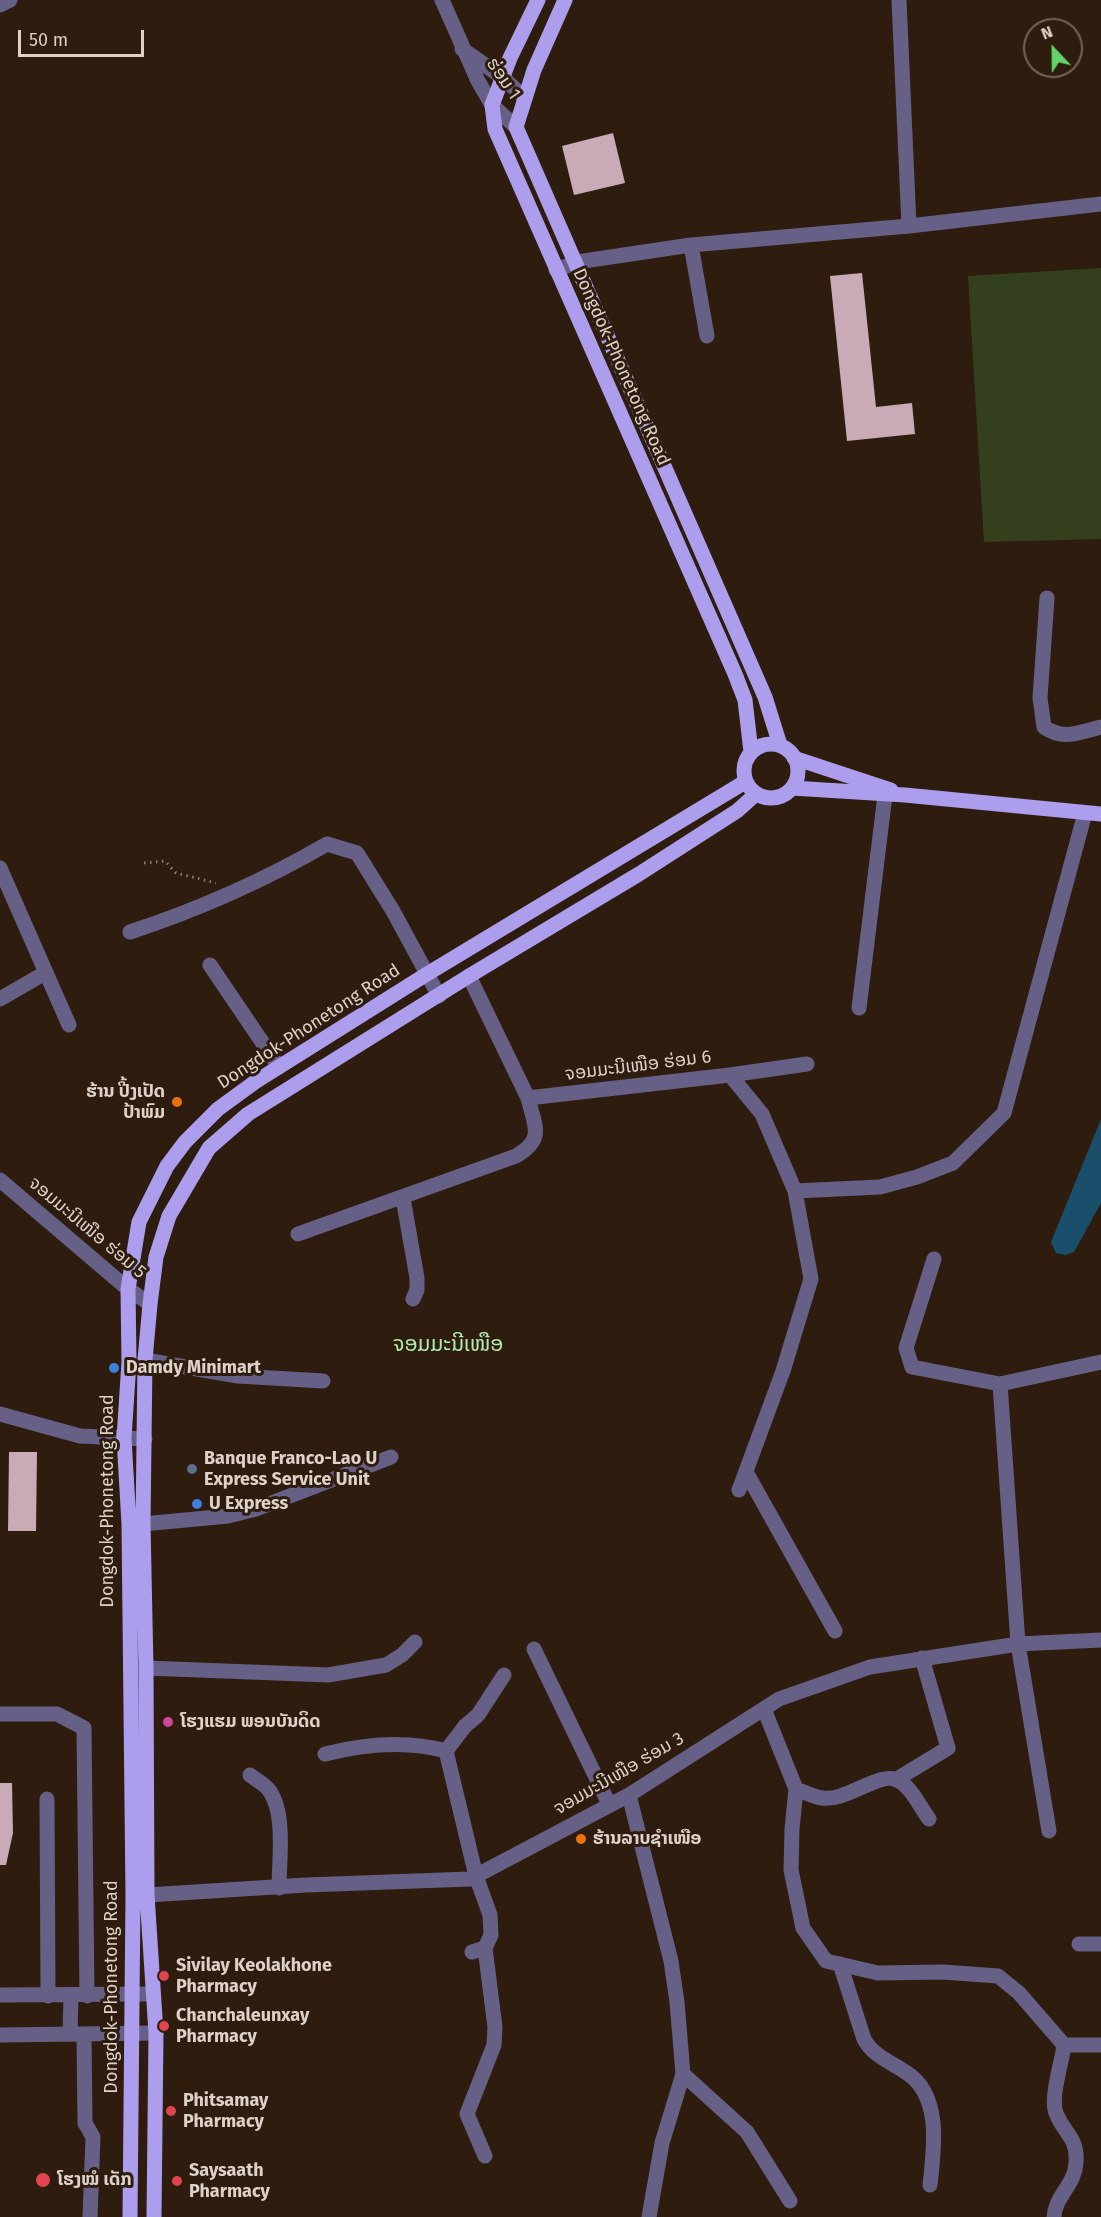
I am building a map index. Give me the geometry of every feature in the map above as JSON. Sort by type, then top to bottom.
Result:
[{"type":"main road","name":"Dongdok-Phonetong Road","points":[[130,2217],[133,1896],[129,1524],[124,1438],[129,1362],[128,1289],[139,1222],[167,1166],[185,1142],[218,1109],[279,1067],[427,974],[745,782],[743,772],[745,761],[751,752],[745,700],[495,129],[492,105],[502,77],[538,0]]},
{"type":"main road","points":[[516,127],[534,70],[565,0]]},
{"type":"main road","name":"Dongdok-Phonetong Road","points":[[516,127],[577,262],[765,697],[780,745],[794,758]]},
{"type":"main road","points":[[751,752],[760,746],[780,745]]},
{"type":"main road","points":[[745,782],[756,794],[769,799],[779,796],[792,788],[798,776],[798,766],[794,758]]},
{"type":"main road","points":[[794,758],[905,795]]},
{"type":"main road","points":[[792,788],[905,795],[1101,814]]},
{"type":"main road","name":"Dongdok-Phonetong Road","points":[[154,2217],[156,2033],[147,1896],[143,1524],[146,1360],[150,1304],[156,1257],[169,1216],[209,1148],[248,1114],[639,874],[737,811],[756,794]]},
{"type":"street","points":[[0,5],[10,0]]},
{"type":"street","name":"ຮ່ອມ 1","points":[[442,0],[462,49],[492,105],[516,127]]},
{"type":"street","points":[[898,0],[909,225]]},
{"type":"street","name":"ຮ່ອມ 1","points":[[462,49],[502,77],[524,97]]},
{"type":"street","points":[[556,270],[577,262],[691,245],[1101,204]]},
{"type":"street","points":[[691,245],[707,336]]},
{"type":"street","points":[[1047,598],[1040,698],[1044,727],[1054,734],[1067,735],[1101,727]]},
{"type":"street","points":[[859,1008],[885,795]]},
{"type":"street","points":[[795,1191],[880,1186],[917,1177],[953,1163],[1004,1113],[1085,813]]},
{"type":"street","points":[[130,932],[166,920],[234,891],[327,844],[357,853],[393,911],[439,996]]},
{"type":"street","points":[[0,868],[69,1025]]},
{"type":"street","points":[[210,965],[279,1067]]},
{"type":"street","points":[[0,999],[45,973]]},
{"type":"street","points":[[298,1234],[516,1156],[531,1147],[536,1138],[528,1098],[470,976]]},
{"type":"street","points":[[730,1075],[807,1064]]},
{"type":"street","name":"ຈອມມະນີເໜືອ ຮ່ອມ 6","points":[[528,1098],[730,1075],[762,1114],[795,1191],[811,1279],[783,1371],[739,1490]]},
{"type":"street","name":"ຈອມມະນີເໜືອ ຮ່ອມ 5","points":[[0,1180],[128,1289],[150,1304]]},
{"type":"street","points":[[403,1198],[417,1278],[417,1290],[413,1299]]},
{"type":"street","points":[[934,1259],[906,1348],[912,1367],[1000,1384],[1101,1362]]},
{"type":"street","points":[[146,1360],[238,1377],[323,1382]]},
{"type":"street","points":[[1000,1384],[1018,1644],[1049,1831]]},
{"type":"street","points":[[0,1414],[80,1436],[145,1439]]},
{"type":"street","points":[[143,1524],[228,1516],[256,1509],[392,1457]]},
{"type":"street","points":[[746,1472],[835,1630]]},
{"type":"street","name":"ຈອມມະນີເໜືອ ຮ່ອມ 3","points":[[147,1896],[470,1879],[629,1795],[779,1699],[870,1667],[1018,1644],[1101,1640]]},
{"type":"street","points":[[146,1668],[328,1675],[386,1665],[402,1655],[415,1642]]},
{"type":"street","points":[[534,1649],[609,1804]]},
{"type":"street","points":[[796,1790],[824,1799],[851,1794],[885,1778],[897,1779],[948,1748],[922,1658]]},
{"type":"street","points":[[485,2156],[467,2114],[494,2045],[495,2027],[479,1950],[491,1935],[490,1915],[476,1876],[446,1751],[465,1726],[478,1715],[504,1674]]},
{"type":"street","points":[[764,1708],[796,1790],[791,1870],[803,1928],[826,1961],[878,1973],[943,1972],[998,1976],[1019,1993],[1064,2045],[1101,2045]]},
{"type":"street","points":[[0,1714],[57,1714],[84,1728],[87,1996]]},
{"type":"street","points":[[325,1754],[353,1747],[381,1745],[422,1744],[446,1751]]},
{"type":"street","points":[[250,1775],[268,1788],[278,1808],[279,1888]]},
{"type":"street","points":[[897,1779],[908,1789],[928,1819]]},
{"type":"street","points":[[629,1795],[671,1961],[683,2074],[662,2143],[649,2217]]},
{"type":"street","points":[[47,1799],[48,1996]]},
{"type":"street","points":[[1079,1944],[1101,1944]]},
{"type":"street","points":[[840,1964],[869,2048],[909,2074],[926,2096],[933,2122],[934,2153],[930,2185]]},
{"type":"street","points":[[0,1995],[153,1994]]},
{"type":"street","points":[[71,1996],[86,2123],[93,2137],[90,2217]]},
{"type":"street","points":[[0,2036],[156,2033]]},
{"type":"street","points":[[1054,2217],[1054,2206],[1072,2181],[1076,2164],[1076,2145],[1056,2113],[1054,2100],[1064,2045]]},
{"type":"street","points":[[683,2074],[747,2132],[790,2201]]},
{"type":"path","points":[[144,863],[165,861],[176,873],[210,881],[234,891]]},
{"type":"green space","points":[[1101,268],[1101,539],[984,542],[968,276]]},
{"type":"water","points":[[1101,1119],[1101,1203],[1074,1252],[1065,1255],[1056,1253],[1051,1242]]},
{"type":"building","points":[[613,133],[625,183],[574,195],[562,146]]},
{"type":"building","points":[[862,273],[876,407],[912,403],[915,434],[847,441],[830,276]]},
{"type":"building","points":[[9,1452],[37,1452],[36,1531],[8,1531]]},
{"type":"building","points":[[0,1783],[12,1783],[13,1833],[6,1865],[0,1865]]},
{"type":"place","name":"ຮ້ານ ປີ້ງເປັດ ປ້າພົມ","points":[[177,1102]]},
{"type":"place","name":"Damdy Minimart","points":[[114,1368]]},
{"type":"place","name":"Banque Franco-Lao U Express Service Unit","points":[[192,1469]]},
{"type":"place","name":"U Express","points":[[197,1504]]},
{"type":"place","name":"ໂຮງແຮມ ພອນບັນດິດ","points":[[168,1722]]},
{"type":"place","name":"ຮ້ານລາບຊຳເໜືອ","points":[[581,1839]]},
{"type":"place","name":"Sivilay Keolakhone Pharmacy","points":[[164,1976]]},
{"type":"place","name":"Chanchaleunxay Pharmacy","points":[[164,2026]]},
{"type":"place","name":"Phitsamay Pharmacy","points":[[171,2111]]},
{"type":"place","name":"ໂຮງໝໍ ເດັກ","points":[[43,2180]]},
{"type":"place","name":"Saysaath Pharmacy","points":[[177,2181]]},
{"type":"district","name":"ຈອມມະນີເໜືອ","points":[[448,1345]]}]
